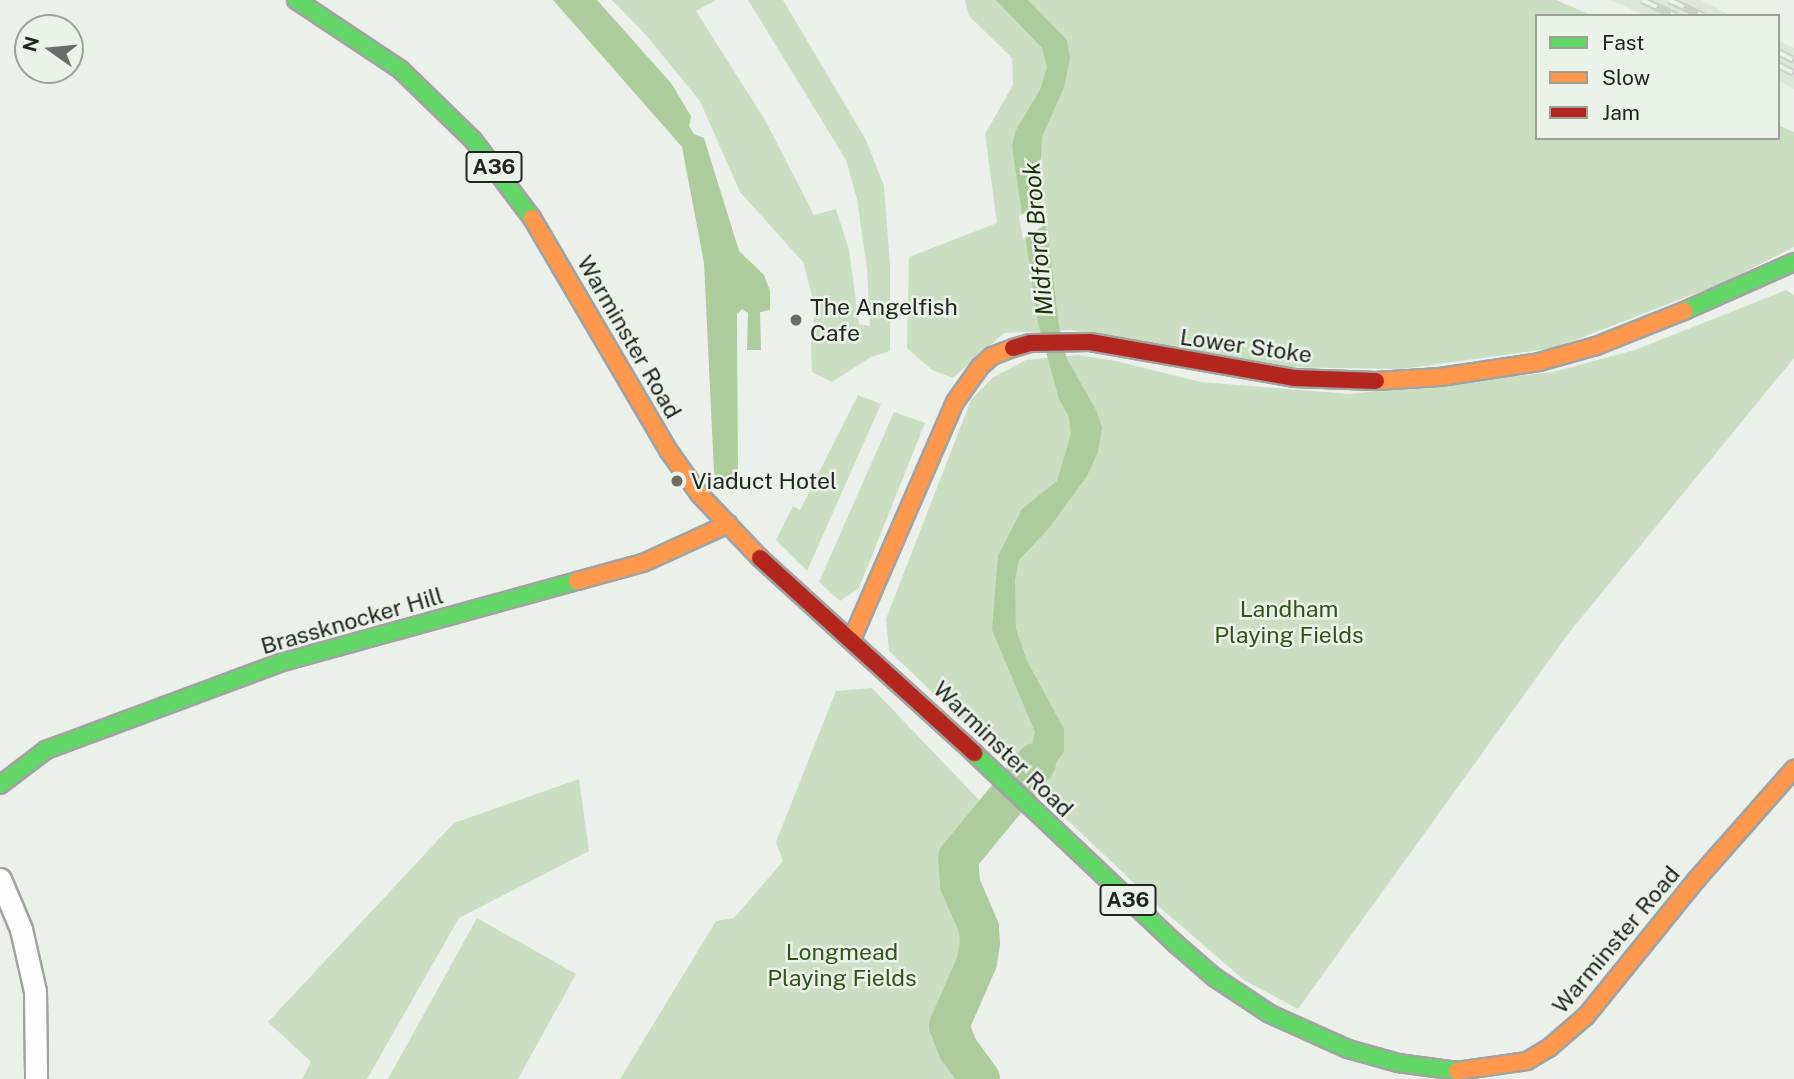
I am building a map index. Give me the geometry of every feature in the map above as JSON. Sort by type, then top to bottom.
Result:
[{"type":"main road","name":"Warminster Road","points":[[296,0],[400,69],[448,113],[480,149],[559,260],[652,424],[700,495],[727,524],[760,558],[852,639],[1129,901],[1214,977],[1270,1014],[1348,1049],[1398,1063],[1458,1071],[1528,1070],[1586,1016],[1690,888],[1794,768]]},
{"type":"main road","name":"Lower Stoke","points":[[852,639],[955,402],[980,367],[1000,352],[1030,343],[1067,341],[1107,345],[1225,369],[1294,379],[1362,382],[1440,377],[1539,362],[1596,346],[1718,297],[1794,262]]},
{"type":"main road","name":"Brassknocker Hill","points":[[0,785],[46,750],[283,662],[642,563],[727,524]]},
{"type":"street","points":[[0,879],[21,929],[34,991],[36,1079]]},
{"type":"shaded area","points":[[1611,0],[1701,0],[1728,14],[1641,14]]},
{"type":"shaded area","points":[[1780,41],[1794,48],[1794,89],[1780,82]]},
{"type":"green space","points":[[612,0],[716,0],[696,11],[765,120],[814,215],[836,209],[849,250],[859,324],[870,326],[867,269],[857,199],[846,160],[748,0],[783,0],[866,140],[884,186],[890,264],[890,351],[871,357],[832,382],[812,372],[811,345],[815,307],[803,262],[740,192],[700,101],[645,34]]},
{"type":"green space","points":[[965,0],[1556,0],[1588,14],[1535,14],[1535,140],[1780,140],[1780,126],[1794,132],[1794,247],[1725,282],[1555,348],[1402,369],[1273,367],[1071,330],[1004,333],[953,378],[932,370],[907,348],[909,257],[997,223],[985,134],[1013,85],[1012,58],[969,16]]},
{"type":"green space","name":"Landham Playing Fields","points":[[1786,290],[1794,295],[1794,358],[1568,634],[1298,1009],[1244,980],[1157,905],[889,651],[886,619],[971,400],[992,378],[1026,360],[1078,355],[1116,361],[1201,382],[1350,394],[1553,372],[1635,350]]},
{"type":"green space","points":[[858,395],[881,404],[807,571],[776,540],[793,506],[800,510]]},
{"type":"green space","points":[[894,412],[925,423],[859,588],[840,601],[819,582]]},
{"type":"green space","name":"Longmead Playing Fields","points":[[872,688],[981,802],[951,842],[942,869],[965,947],[960,975],[942,1019],[938,1047],[955,1071],[967,1079],[620,1079],[716,921],[734,918],[783,861],[776,842],[836,691]]},
{"type":"green space","points":[[579,779],[589,851],[459,918],[367,1079],[302,1079],[311,1062],[268,1022],[454,823]]},
{"type":"green space","points":[[477,918],[576,974],[518,1079],[388,1079]]},
{"type":"water","points":[[553,0],[597,0],[671,83],[691,116],[689,126],[694,134],[704,138],[739,251],[764,275],[770,291],[770,310],[760,312],[761,350],[747,350],[748,313],[742,309],[737,314],[738,483],[718,484],[714,472],[704,263],[682,147]]},
{"type":"water","points":[[996,0],[1028,0],[1067,40],[1070,59],[1064,87],[1042,137],[1039,193],[1050,251],[1059,326],[1067,359],[1096,410],[1102,427],[1098,452],[1087,476],[1050,527],[1019,560],[1015,580],[1016,629],[1027,661],[1064,729],[1064,752],[1025,801],[1008,785],[1028,763],[1035,732],[992,630],[998,556],[1022,509],[1057,481],[1071,434],[1069,417],[1059,399],[1038,323],[1012,146],[1016,130],[1040,90],[1047,67],[1042,48]]},
{"type":"pier","points":[[1044,201],[1048,223],[1023,239],[1019,216]]},
{"type":"waterway","name":"Midford Brook","points":[[980,1079],[958,1049],[949,1026],[977,962],[980,943],[979,928],[960,884],[958,858],[1036,763]]},
{"type":"railway","points":[[1642,0],[1672,14]]},
{"type":"railway","points":[[1669,0],[1699,14]]},
{"type":"railway","points":[[1780,53],[1794,60]]},
{"type":"railway","points":[[1780,66],[1794,73]]},
{"type":"traffic: fast","points":[[296,0],[400,69],[473,140],[532,218]]},
{"type":"traffic: fast","points":[[1684,311],[1794,262]]},
{"type":"traffic: fast","points":[[0,785],[46,750],[283,662],[577,581]]},
{"type":"traffic: fast","points":[[974,753],[1176,944],[1214,977],[1270,1014],[1348,1049],[1398,1063],[1457,1071]]},
{"type":"traffic: slow","points":[[532,218],[668,450],[700,495],[760,558]]},
{"type":"traffic: slow","points":[[1376,381],[1440,377],[1539,362],[1596,346],[1684,311]]},
{"type":"traffic: slow","points":[[852,639],[955,402],[980,367],[992,356],[1013,348]]},
{"type":"traffic: slow","points":[[577,581],[643,563],[728,524]]},
{"type":"traffic: slow","points":[[1457,1071],[1527,1061],[1549,1048],[1586,1016],[1697,879],[1794,769]]},
{"type":"traffic: jam","points":[[1013,348],[1030,343],[1090,342],[1294,378],[1376,381]]},
{"type":"traffic: jam","points":[[760,558],[974,753]]},
{"type":"place","name":"The Angelfish Cafe","points":[[796,320]]},
{"type":"place","name":"Viaduct Hotel","points":[[677,481]]}]
